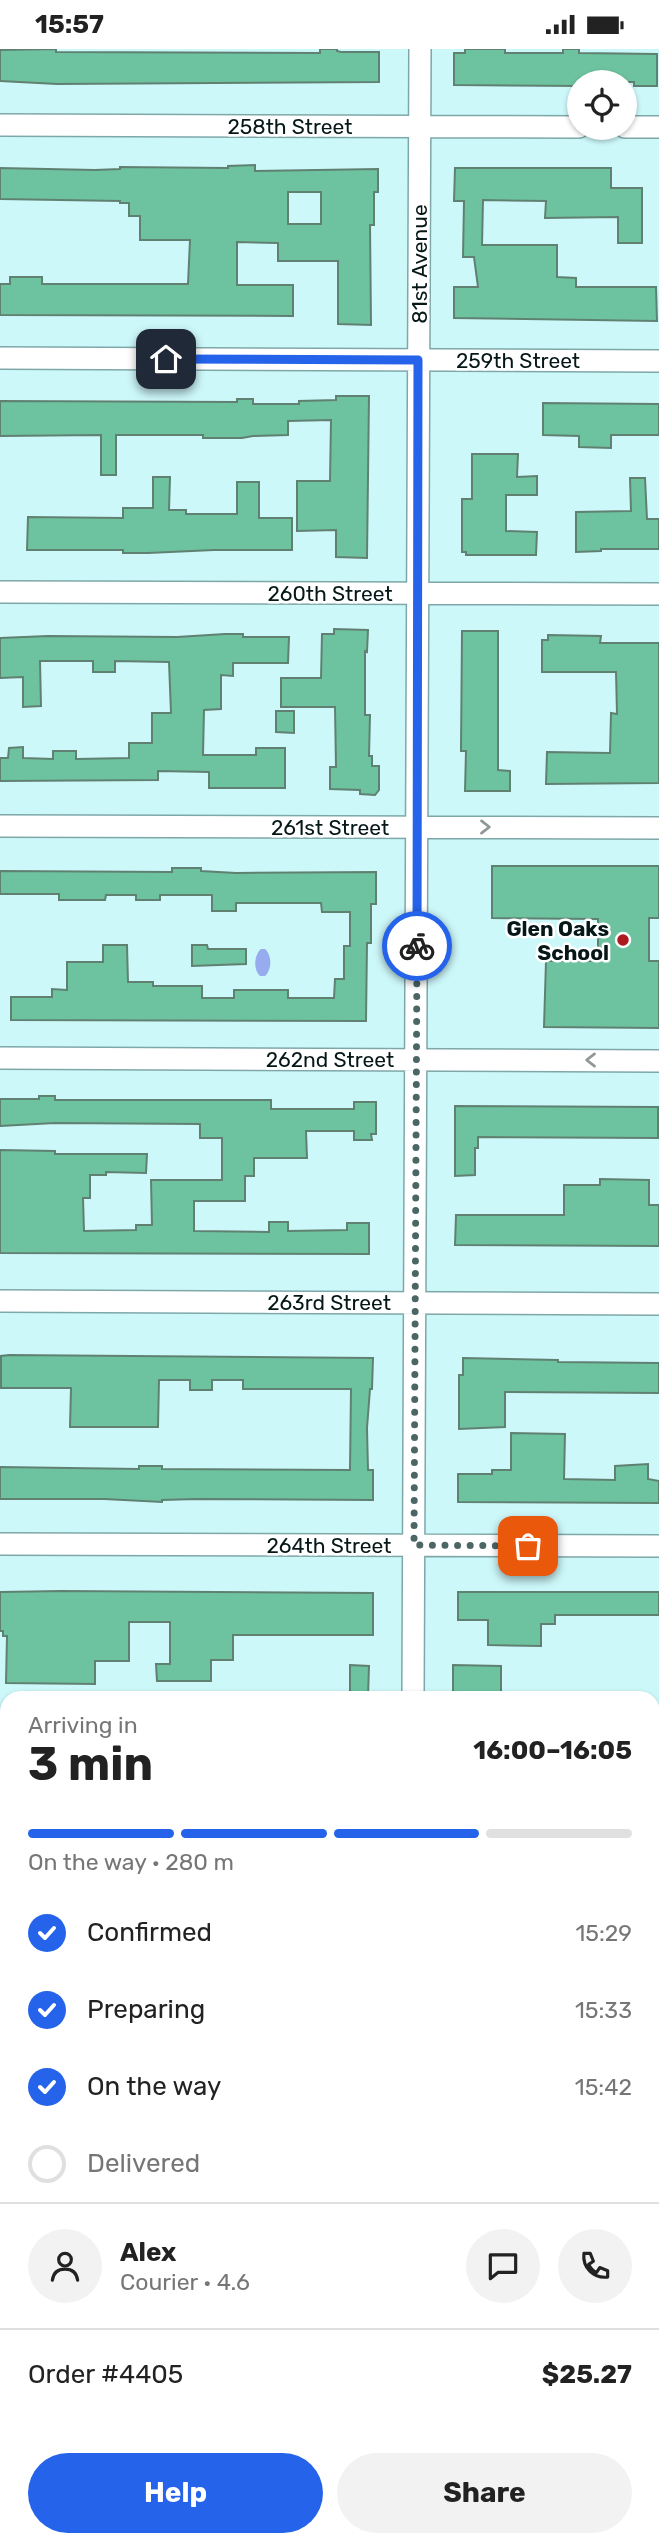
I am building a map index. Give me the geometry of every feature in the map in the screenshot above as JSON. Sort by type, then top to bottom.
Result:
[{"type":"street","name":"81st Avenue","points":[[413,1691],[420,49]]},
{"type":"street","name":"258th Street","points":[[0,125],[567,127]]},
{"type":"street","points":[[637,127],[659,127]]},
{"type":"street","name":"259th Street","points":[[0,358],[659,361]]},
{"type":"street","name":"260th Street","points":[[0,592],[659,594]]},
{"type":"street","name":"261st Street","points":[[0,826],[659,828]]},
{"type":"street","name":"262nd Street","points":[[0,1058],[659,1061]]},
{"type":"street","name":"263rd Street","points":[[0,1301],[659,1304]]},
{"type":"street","name":"264th Street","points":[[0,1544],[659,1546]]},
{"type":"water","points":[[261,949],[265,949],[270,959],[269,970],[265,976],[260,976],[255,966]]},
{"type":"building","points":[[56,49],[56,52],[320,53],[320,49],[337,49],[341,52],[379,52],[379,82],[57,84],[0,81],[0,50]]},
{"type":"building","points":[[465,49],[505,49],[505,53],[563,53],[563,49],[579,49],[579,53],[657,54],[657,86],[637,86],[637,70],[567,70],[567,86],[454,85],[454,53],[465,53]]},
{"type":"building","points":[[255,165],[255,171],[378,169],[378,192],[374,192],[374,225],[370,225],[371,325],[338,324],[338,261],[278,261],[278,243],[237,242],[237,285],[293,285],[293,316],[0,315],[0,284],[10,284],[10,277],[42,277],[42,284],[188,284],[190,240],[140,240],[140,216],[129,216],[129,203],[120,201],[0,199],[0,168],[95,170],[120,167]],"holes":[[[288,192],[321,192],[321,224],[288,224]]]},
{"type":"building","points":[[455,168],[611,168],[611,188],[642,188],[642,243],[618,243],[618,217],[545,218],[546,201],[483,200],[482,245],[557,245],[557,277],[576,278],[576,287],[656,287],[657,321],[454,318],[454,287],[478,287],[474,257],[463,257],[464,201],[454,201]]},
{"type":"building","points":[[336,396],[369,396],[367,558],[336,557],[336,530],[297,531],[297,481],[330,481],[331,420],[288,421],[288,435],[203,438],[203,435],[116,435],[116,475],[101,475],[101,435],[0,436],[0,401],[237,402],[237,399],[253,399],[253,404],[299,404],[299,401],[336,400]]},
{"type":"building","points":[[543,403],[659,404],[659,435],[611,435],[611,448],[579,447],[579,436],[543,435]]},
{"type":"building","points":[[472,454],[518,454],[517,477],[537,476],[537,495],[506,495],[506,531],[537,532],[536,555],[466,555],[466,552],[462,552],[462,499],[472,499]]},
{"type":"building","points":[[153,477],[170,477],[169,510],[186,510],[186,514],[237,514],[237,482],[259,482],[259,518],[292,518],[292,550],[123,553],[123,550],[27,550],[28,517],[123,518],[123,508],[153,508]]},
{"type":"building","points":[[630,478],[645,478],[647,519],[659,519],[659,549],[576,552],[576,512],[631,511]]},
{"type":"building","points":[[334,629],[368,630],[367,652],[365,651],[365,715],[370,715],[369,756],[372,756],[372,766],[379,766],[379,790],[375,795],[360,794],[360,790],[330,789],[330,767],[336,767],[335,707],[281,707],[281,678],[321,678],[322,634],[334,634]]},
{"type":"building","points":[[462,631],[498,631],[498,770],[510,771],[510,791],[465,791],[466,751],[461,751]]},
{"type":"building","points":[[243,634],[243,637],[289,637],[288,663],[233,663],[233,676],[221,675],[221,709],[204,710],[203,755],[256,755],[256,748],[285,748],[285,788],[209,788],[209,772],[158,771],[158,780],[0,781],[0,758],[8,758],[9,748],[23,747],[23,758],[53,759],[53,751],[76,751],[76,759],[129,758],[129,743],[152,743],[152,713],[171,713],[169,662],[115,661],[115,672],[93,672],[93,661],[40,661],[41,706],[23,707],[23,677],[0,678],[0,638],[177,637]]},
{"type":"building","points":[[548,635],[601,636],[600,643],[659,643],[659,783],[546,784],[547,752],[610,753],[611,713],[617,714],[616,672],[542,672],[542,640],[548,640]]},
{"type":"building","points":[[276,711],[294,711],[294,733],[276,732]]},
{"type":"building","name":"Glen Oaks School","points":[[492,866],[659,866],[659,918],[649,918],[649,961],[659,961],[659,1028],[544,1027],[546,961],[598,961],[598,919],[492,918]]},
{"type":"building","points":[[172,868],[201,868],[201,871],[236,873],[376,872],[376,904],[371,904],[371,943],[367,943],[366,1021],[11,1020],[11,997],[52,997],[52,989],[67,990],[67,962],[103,962],[103,945],[127,945],[128,982],[153,982],[153,986],[202,986],[202,998],[234,998],[234,990],[288,990],[288,998],[334,998],[335,979],[344,979],[344,946],[350,946],[350,912],[322,912],[321,903],[236,903],[236,911],[212,911],[212,895],[160,895],[160,900],[136,900],[136,895],[106,895],[105,900],[59,900],[59,894],[0,894],[0,871],[172,872]]},
{"type":"building","points":[[192,945],[207,945],[208,949],[246,949],[246,964],[192,966]]},
{"type":"building","points":[[39,1096],[55,1096],[55,1100],[271,1100],[271,1109],[354,1109],[354,1102],[376,1102],[376,1134],[371,1134],[372,1140],[354,1140],[354,1131],[306,1131],[307,1158],[254,1158],[254,1176],[245,1176],[245,1201],[194,1201],[194,1231],[269,1232],[269,1222],[288,1222],[288,1231],[347,1230],[347,1223],[369,1223],[369,1254],[0,1253],[0,1150],[55,1151],[55,1154],[147,1154],[146,1173],[106,1172],[106,1175],[90,1175],[90,1198],[83,1198],[84,1231],[136,1230],[136,1225],[152,1225],[151,1180],[222,1180],[222,1138],[200,1138],[200,1124],[55,1123],[0,1126],[0,1099],[39,1099]]},
{"type":"building","points":[[455,1106],[658,1107],[658,1138],[478,1137],[478,1148],[475,1148],[475,1175],[455,1176]]},
{"type":"building","points":[[600,1179],[649,1180],[649,1205],[659,1205],[659,1246],[455,1245],[456,1215],[564,1215],[564,1185],[600,1185]]},
{"type":"building","points":[[1,1356],[373,1358],[367,1428],[368,1470],[373,1470],[373,1500],[197,1499],[162,1502],[0,1499],[0,1467],[139,1469],[139,1466],[162,1466],[162,1469],[350,1470],[351,1389],[243,1389],[243,1380],[212,1380],[212,1390],[190,1390],[190,1380],[159,1380],[158,1427],[70,1427],[71,1388],[1,1388]]},
{"type":"building","points":[[463,1358],[659,1363],[659,1393],[505,1392],[505,1427],[459,1429],[459,1375],[463,1375]]},
{"type":"building","points":[[511,1433],[565,1434],[564,1479],[615,1480],[615,1466],[648,1464],[648,1479],[659,1481],[659,1503],[458,1502],[458,1474],[492,1474],[492,1470],[511,1470]]},
{"type":"building","points":[[0,1592],[373,1593],[373,1635],[233,1635],[233,1660],[211,1660],[211,1681],[157,1681],[156,1664],[170,1664],[170,1622],[129,1622],[129,1661],[95,1661],[95,1684],[6,1683],[7,1636],[3,1636],[3,1631],[0,1631]]},
{"type":"building","points":[[458,1592],[659,1592],[659,1615],[555,1615],[555,1624],[541,1624],[541,1646],[488,1645],[488,1620],[458,1620]]},
{"type":"building","points":[[350,1665],[369,1666],[368,1691],[350,1691]]},
{"type":"building","points":[[453,1665],[501,1666],[501,1691],[453,1691]]},
{"type":"way so far","points":[[417,946],[414,1545],[528,1546]]},
{"type":"place","name":"Glen Oaks School","points":[[623,940]]},
{"type":"route","points":[[166,359],[418,360],[417,946]]}]
